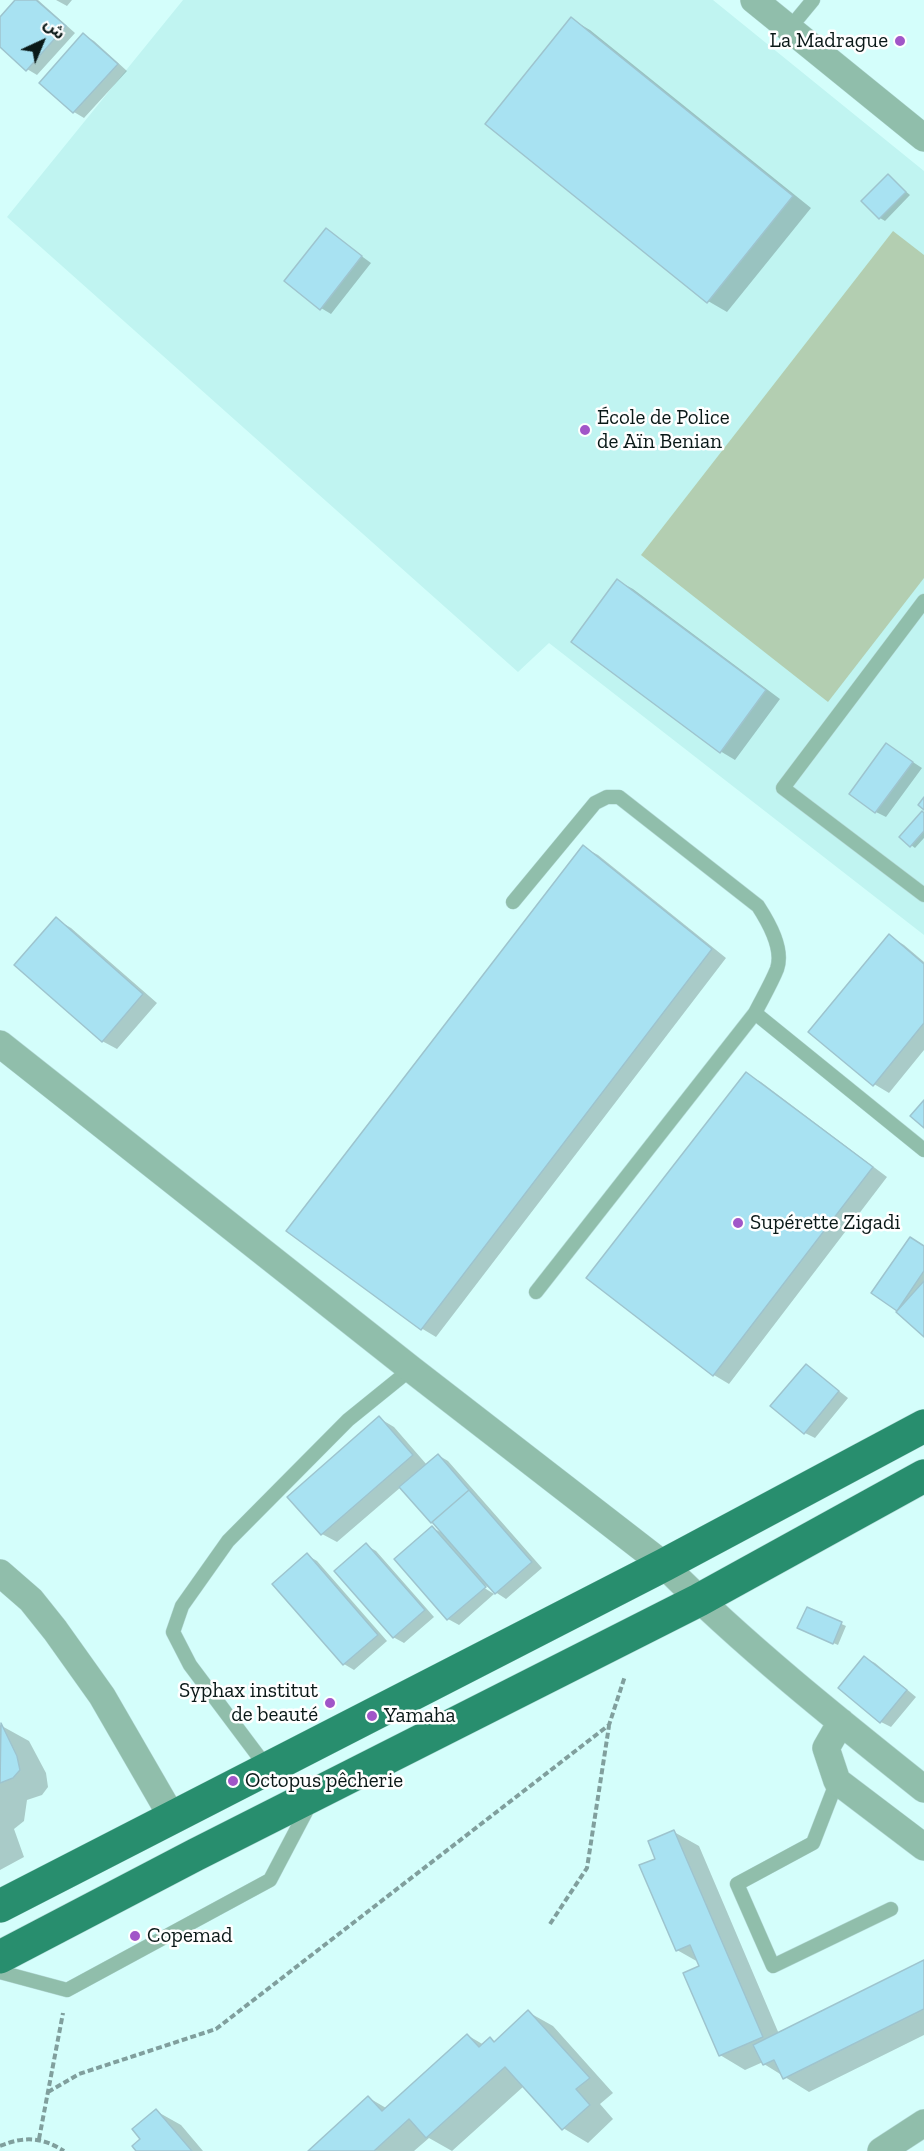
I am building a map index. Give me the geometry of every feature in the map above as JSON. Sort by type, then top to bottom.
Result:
[{"type":"main road","points":[[0,1906],[664,1565],[924,1426]]},
{"type":"main road","points":[[0,1958],[315,1794],[699,1600],[924,1476]]},
{"type":"street","points":[[754,0],[924,138]]},
{"type":"street","points":[[0,1044],[411,1369],[664,1565],[699,1600],[841,1722],[924,1789]]},
{"type":"street","points":[[0,1573],[31,1600],[56,1630],[102,1696],[172,1817]]},
{"type":"street","points":[[841,1722],[826,1749],[837,1781],[924,1846]]},
{"type":"street","points":[[881,2151],[924,2123]]},
{"type":"lane","points":[[789,28],[813,0]]},
{"type":"lane","points":[[924,601],[783,788],[924,896]]},
{"type":"lane","points":[[513,902],[595,803],[607,797],[619,797],[758,906],[769,922],[778,949],[778,967],[755,1013],[536,1292]]},
{"type":"lane","points":[[755,1013],[924,1150]]},
{"type":"lane","points":[[268,1769],[190,1665],[173,1632],[182,1606],[228,1541],[348,1420],[411,1369]]},
{"type":"lane","points":[[837,1781],[813,1843],[737,1884],[773,1966],[891,1909]]},
{"type":"lane","points":[[0,1972],[67,1990],[270,1880],[315,1794]]},
{"type":"path","points":[[550,1924],[587,1868],[609,1725],[640,1630]]},
{"type":"path","points":[[48,2092],[79,2074],[216,2029],[609,1725]]},
{"type":"path","points":[[39,2139],[67,1990]]},
{"type":"path","points":[[0,2146],[15,2139],[39,2139],[64,2151]]},
{"type":"shaded area","name":"École de Police de Aïn Benian","points":[[183,0],[713,0],[924,171],[924,935],[549,643],[518,672],[7,217]]},
{"type":"green space","points":[[893,231],[924,255],[924,578],[828,702],[641,555]]},
{"type":"building","points":[[15,0],[36,0],[66,26],[26,71],[0,47],[0,17]]},
{"type":"building","points":[[571,17],[793,196],[707,303],[485,124]]},
{"type":"building","points":[[83,33],[118,64],[73,113],[39,83]]},
{"type":"building","points":[[888,174],[906,192],[879,219],[861,201]]},
{"type":"building","points":[[326,228],[362,256],[320,310],[284,281]]},
{"type":"building","points":[[617,579],[766,690],[720,753],[571,642]]},
{"type":"building","points":[[886,743],[913,762],[875,813],[849,794]]},
{"type":"building","points":[[924,797],[924,810],[918,805]]},
{"type":"building","points":[[922,811],[924,831],[910,847],[899,837]]},
{"type":"building","points":[[583,845],[712,949],[421,1330],[286,1231]]},
{"type":"building","points":[[56,917],[143,994],[102,1042],[14,965]]},
{"type":"building","points":[[889,934],[924,964],[924,1023],[873,1086],[808,1032]]},
{"type":"building","points":[[746,1072],[873,1167],[713,1376],[586,1278]]},
{"type":"building","points":[[924,1100],[924,1128],[910,1116]]},
{"type":"building","points":[[910,1237],[924,1246],[924,1271],[897,1311],[871,1293]]},
{"type":"building","points":[[924,1281],[924,1337],[896,1312]]},
{"type":"building","points":[[806,1364],[839,1391],[804,1434],[770,1406]]},
{"type":"building","points":[[379,1416],[413,1455],[321,1535],[287,1497]]},
{"type":"building","points":[[438,1454],[469,1490],[431,1523],[399,1487]]},
{"type":"building","points":[[469,1490],[532,1562],[495,1594],[432,1522]]},
{"type":"building","points":[[432,1526],[486,1587],[447,1620],[394,1559]]},
{"type":"building","points":[[366,1543],[425,1610],[393,1638],[334,1571]]},
{"type":"building","points":[[307,1553],[378,1635],[343,1665],[272,1584]]},
{"type":"building","points":[[807,1607],[842,1622],[833,1644],[797,1628]]},
{"type":"building","points":[[864,1656],[907,1690],[880,1723],[838,1688]]},
{"type":"building","points":[[1,1723],[17,1756],[20,1770],[13,1778],[0,1783]]},
{"type":"building","points":[[674,1830],[763,2037],[719,2056],[683,1973],[699,1966],[690,1945],[676,1951],[639,1865],[655,1859],[648,1841]]},
{"type":"building","points":[[924,1960],[924,2009],[783,2079],[774,2060],[763,2065],[753,2045]]},
{"type":"building","points":[[528,2010],[590,2078],[576,2089],[590,2105],[562,2130],[505,2067],[426,2138],[409,2119],[374,2151],[308,2151],[368,2096],[382,2111],[467,2034],[479,2047],[490,2037],[494,2042]]},
{"type":"building","points":[[156,2109],[192,2151],[136,2151],[132,2146],[140,2139],[132,2129]]},
{"type":"place","name":"La Madrague","points":[[900,41]]},
{"type":"place","name":"École de Police de Aïn Benian","points":[[585,430]]},
{"type":"place","name":"Supérette Zigadi","points":[[738,1223]]},
{"type":"place","name":"Syphax institut de beauté","points":[[330,1703]]},
{"type":"place","name":"Yamaha","points":[[372,1716]]},
{"type":"place","name":"Octopus pêcherie","points":[[233,1781]]},
{"type":"place","name":"Copemad","points":[[135,1936]]}]
